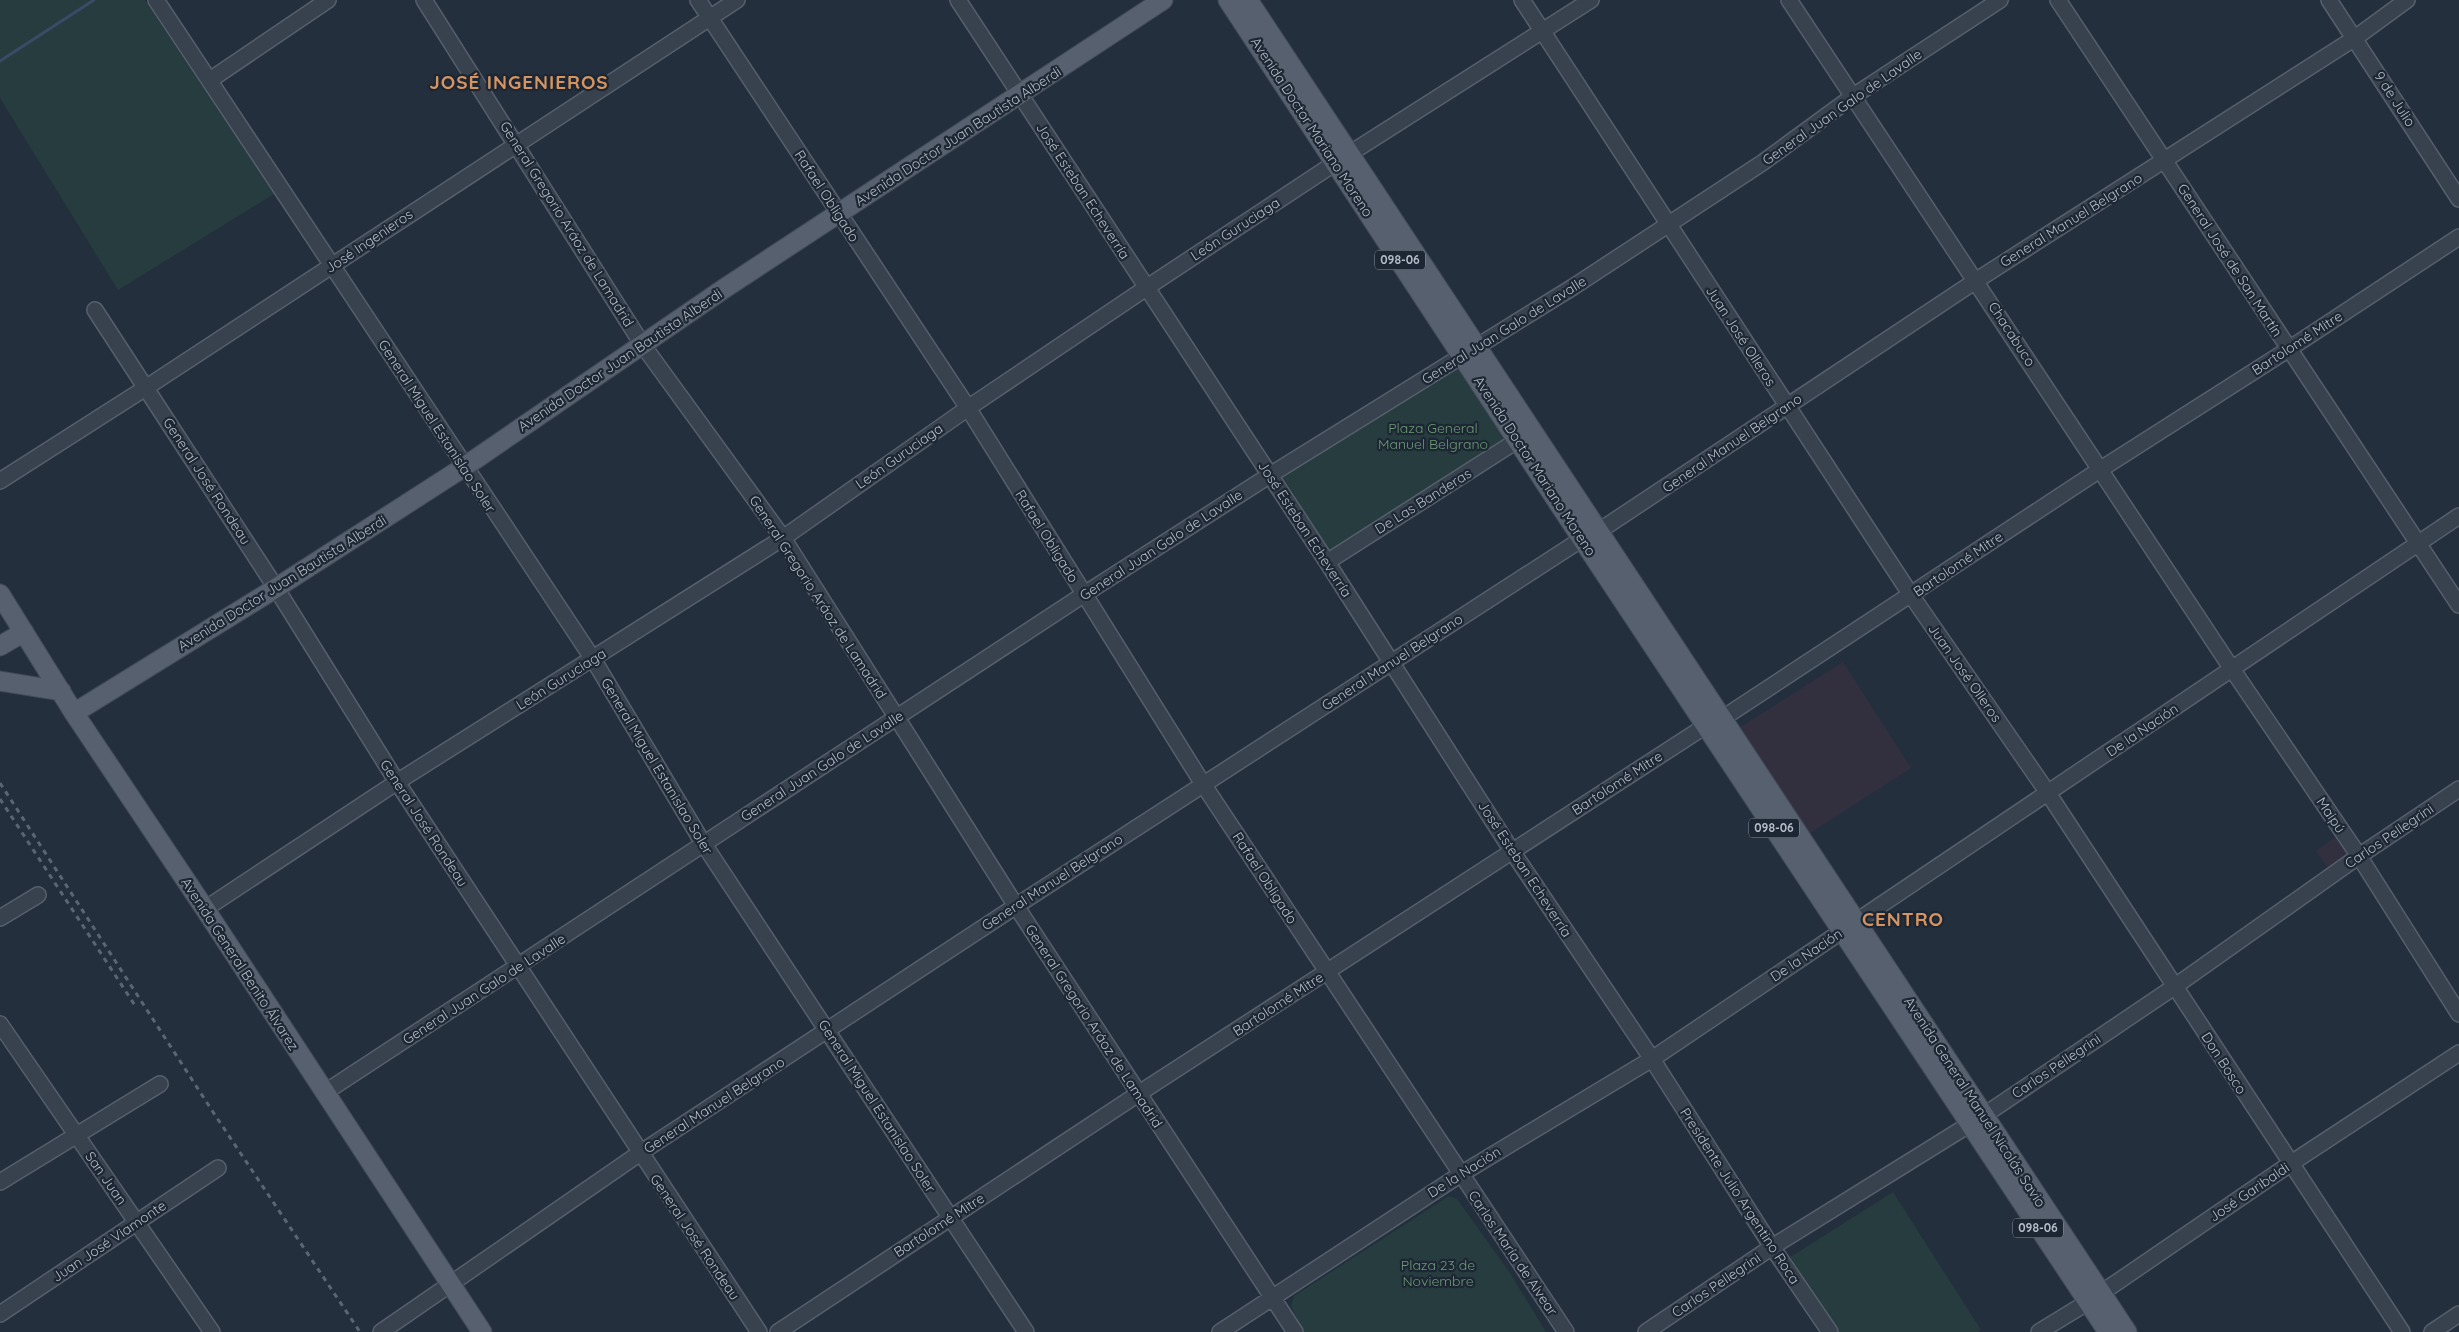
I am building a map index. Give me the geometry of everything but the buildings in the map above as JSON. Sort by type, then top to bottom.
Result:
[{"type":"main road","name":"Avenida Doctor Juan Bautista Alberdi","points":[[74,713],[276,588],[464,467],[642,344],[1163,0]]},
{"type":"main road","name":"Avenida Doctor Mariano Moreno","points":[[1228,0],[1342,159],[1471,351],[1590,535],[1849,926]]},
{"type":"main road","name":"Avenida Doctor Mariano Moreno","points":[[1248,0],[1342,159]]},
{"type":"main road","name":"Avenida Doctor Mariano Moreno","points":[[1471,351],[1518,440],[1590,535]]},
{"type":"main road","name":"Avenida General Benito Álvarez","points":[[0,594],[74,713],[205,909],[482,1332]]},
{"type":"main road","points":[[0,646],[24,632]]},
{"type":"main road","points":[[0,681],[60,691]]},
{"type":"main road","name":"Avenida General Manuel Nicolás Savio","points":[[1849,926],[2094,1297],[2127,1332]]},
{"type":"main road","name":"Avenida General Manuel Nicolás Savio","points":[[2094,1297],[2108,1332]]},
{"type":"street","name":"General Miguel Estanislao Soler","points":[[156,0],[593,659],[703,844],[1026,1332]]},
{"type":"street","points":[[210,80],[328,0]]},
{"type":"street","name":"General Gregorio Aráoz de Lamadrid","points":[[424,0],[642,344],[783,538],[1016,906],[1295,1332]]},
{"type":"street","name":"Rafael Obligado","points":[[698,0],[968,408],[1083,595],[1203,784],[1460,1174]]},
{"type":"street","name":"José Ingenieros","points":[[0,481],[147,387],[516,143],[737,0]]},
{"type":"street","name":"José Esteban Echeverría","points":[[958,0],[1327,562],[1512,851],[1652,1059]]},
{"type":"street","name":"Juan José Olleros","points":[[1522,0],[1910,595],[2048,793]]},
{"type":"street","name":"León Guruciaga","points":[[205,909],[397,782],[783,538],[968,408],[1146,288],[1342,159],[1591,0]]},
{"type":"street","name":"Chacabuco","points":[[1789,0],[2101,469],[2232,670]]},
{"type":"street","name":"General Juan Galo de Lavalle","points":[[324,1093],[519,967],[895,717],[1083,595],[1668,225],[1762,163],[1852,97],[2000,0]]},
{"type":"street","name":"General José de San Martín","points":[[2058,0],[2459,606]]},
{"type":"street","name":"9 de Julio","points":[[2329,0],[2459,199]]},
{"type":"street","name":"General Manuel Belgrano","points":[[381,1332],[640,1153],[827,1030],[1203,784],[1590,535],[1976,280],[2355,38],[2408,0]]},
{"type":"street","name":"Bartolomé Mitre","points":[[778,1332],[1138,1094],[1512,851],[1715,722],[2459,237]]},
{"type":"street","name":"General José Rondeau","points":[[95,310],[147,387],[276,588],[397,782],[759,1332]]},
{"type":"street","name":"De Las Banderas","points":[[1327,562],[1518,440]]},
{"type":"street","name":"De la Nación","points":[[1220,1332],[1460,1174],[1652,1059],[2459,516]]},
{"type":"street","name":"Maipú","points":[[2232,670],[2359,856],[2459,1014]]},
{"type":"street","name":"Carlos Pellegrini","points":[[1646,1332],[1772,1247],[1976,1120],[2174,987],[2359,856],[2459,789]]},
{"type":"street","name":"Don Bosco","points":[[2048,793],[2402,1332]]},
{"type":"street","points":[[0,918],[38,895]]},
{"type":"street","name":"San Juan","points":[[0,1024],[212,1332]]},
{"type":"street","name":"José Garibaldi","points":[[2039,1332],[2459,1053]]},
{"type":"street","name":"Presidente Julio Argentino Roca","points":[[1652,1059],[1772,1247],[1830,1332]]},
{"type":"street","points":[[0,1182],[160,1084]]},
{"type":"street","name":"Juan José Viamonte","points":[[0,1314],[218,1168]]},
{"type":"street","name":"Carlos María de Alvear","points":[[1460,1174],[1566,1332]]},
{"type":"street","points":[[2432,1332],[2459,1314]]},
{"type":"shaded area","points":[[1843,662],[1911,768],[1807,835],[1739,728]]},
{"type":"shaded area","points":[[2335,837],[2347,854],[2347,859],[2330,871],[2316,851]]},
{"type":"green space","points":[[0,0],[145,0],[274,194],[118,290],[0,98]]},
{"type":"green space","name":"Plaza General Manuel Belgrano","points":[[1462,364],[1510,442],[1330,553],[1282,476]]},
{"type":"green space","points":[[1893,1192],[1981,1330],[1978,1332],[1836,1332],[1789,1258]]},
{"type":"green space","name":"Plaza 23 de Noviembre","points":[[1449,1196],[1457,1199],[1510,1273],[1546,1332],[1304,1332],[1291,1306],[1294,1296]]},
{"type":"waterway","points":[[0,61],[94,0]]},
{"type":"railway","points":[[0,783],[213,1112],[360,1332]]},
{"type":"railway","points":[[0,799],[136,1007]]},
{"type":"district","name":"JOSÉ INGENIEROS","points":[[519,82]]},
{"type":"district","name":"CENTRO","points":[[1903,919]]}]
